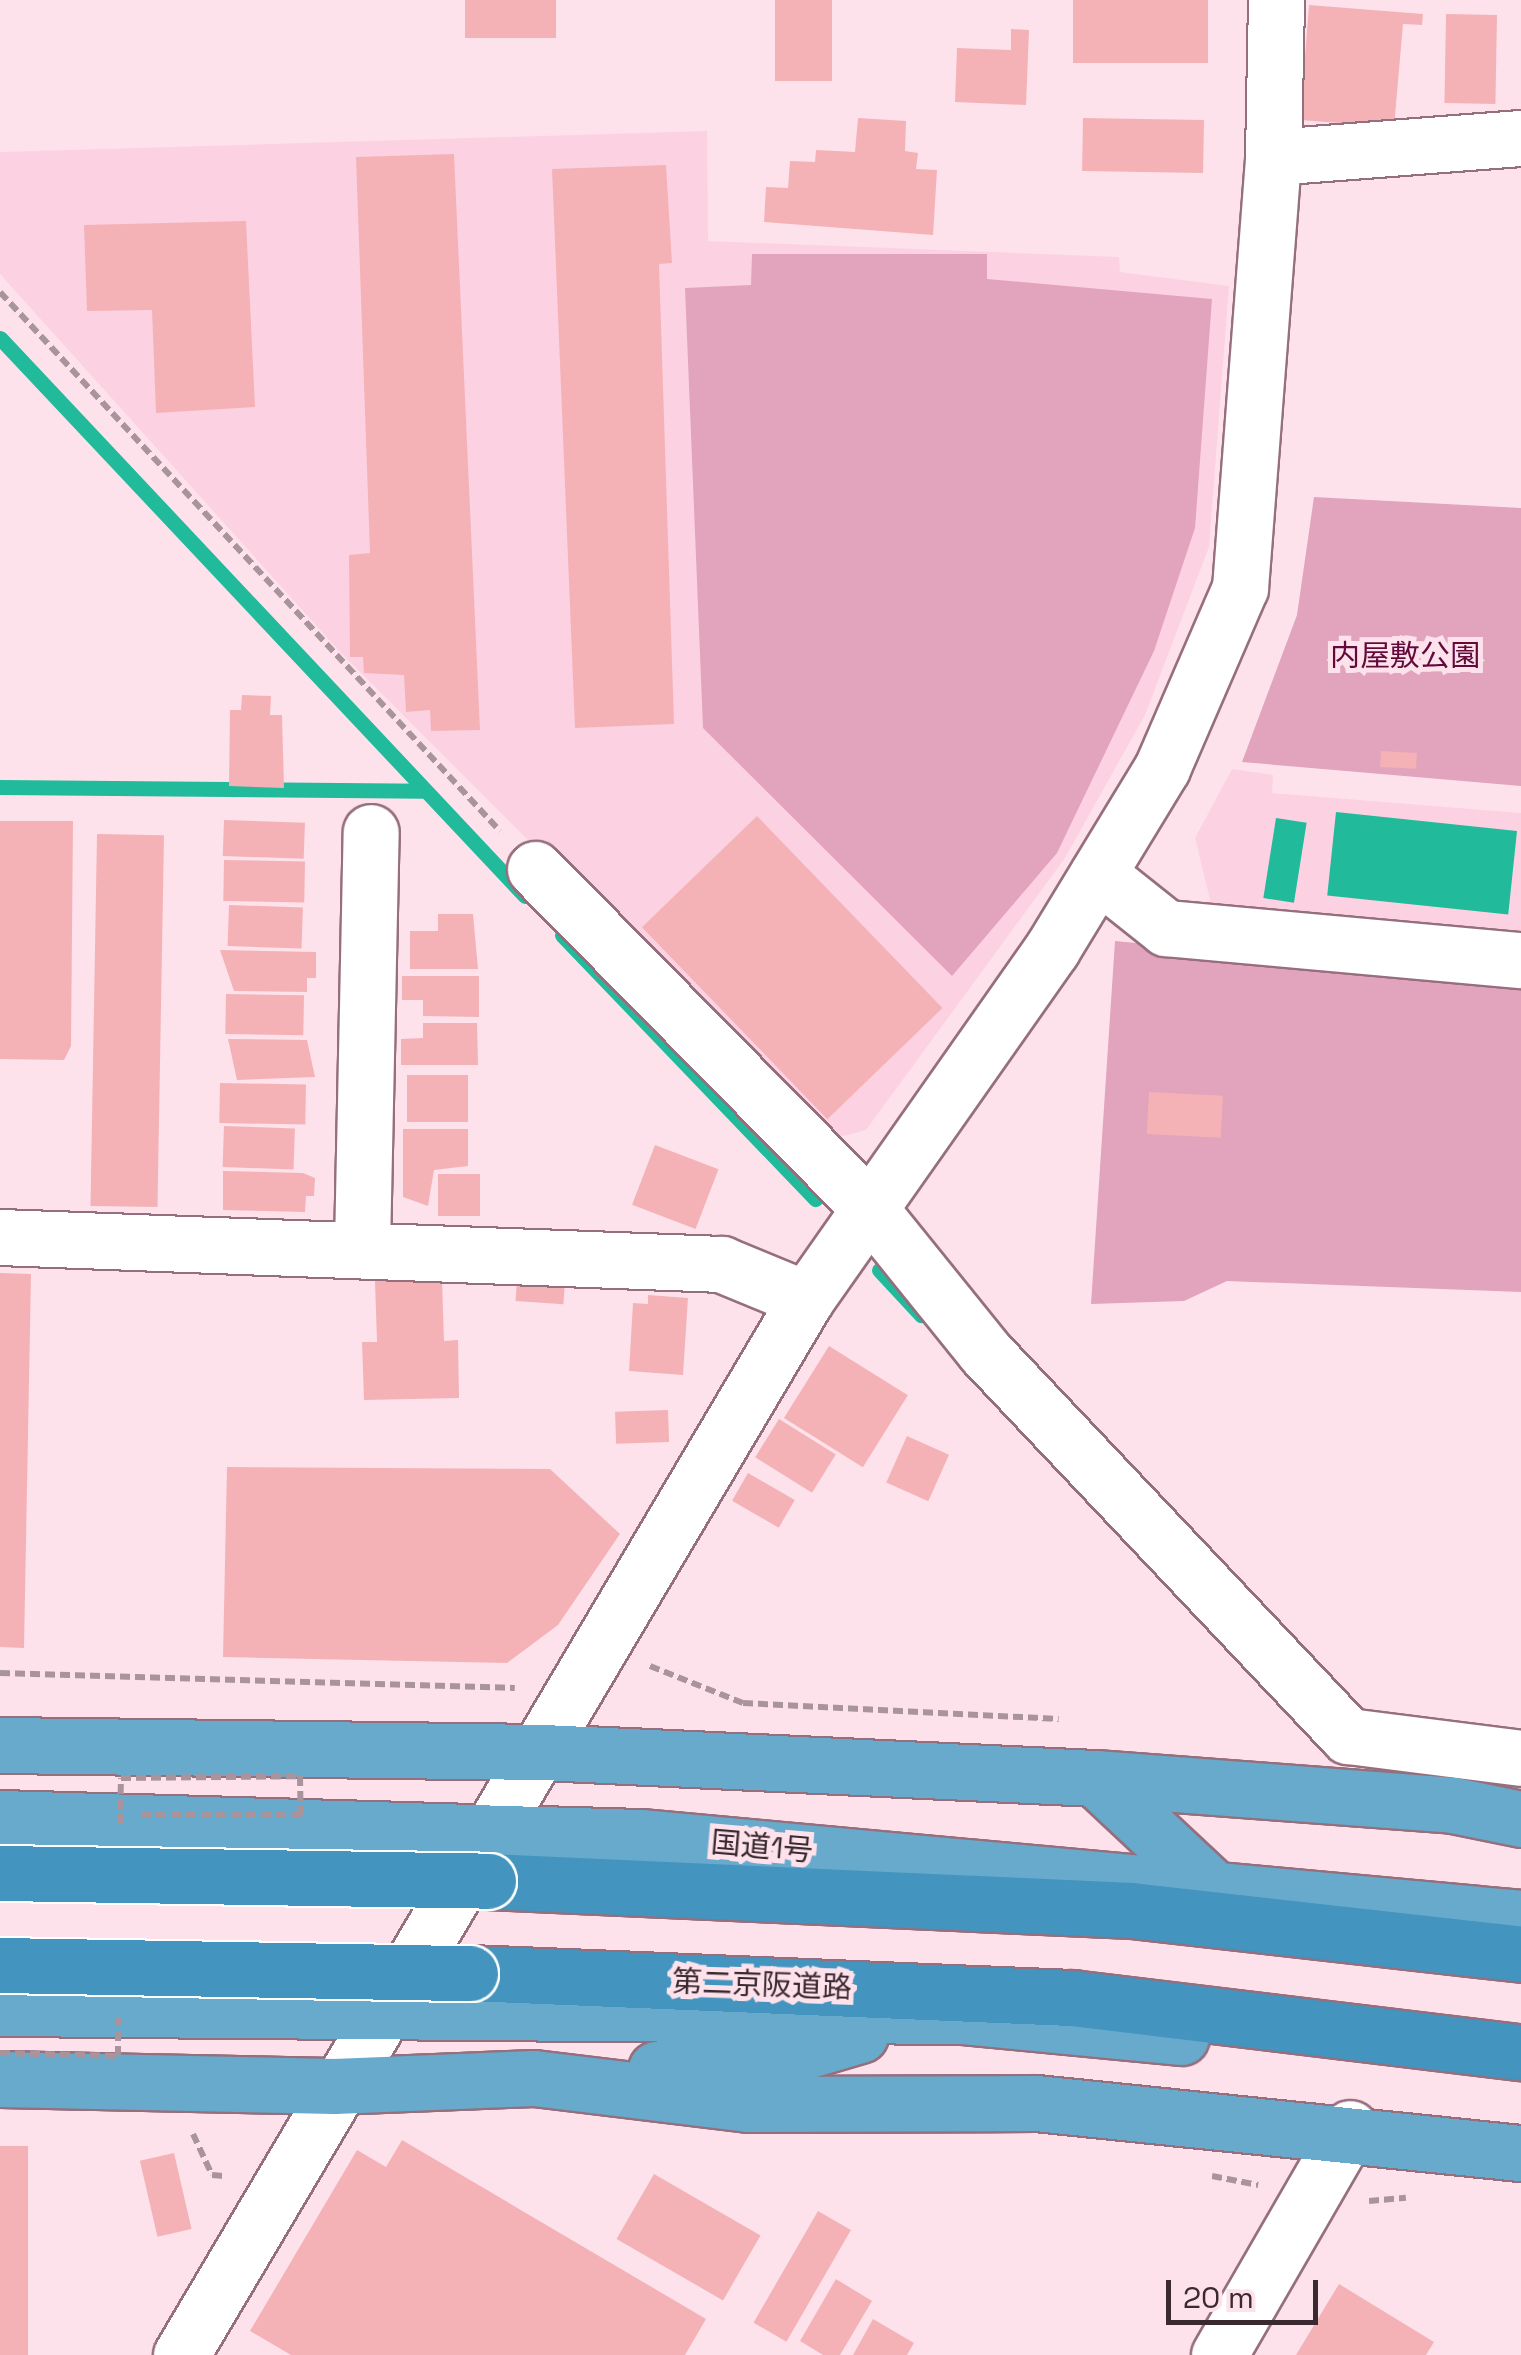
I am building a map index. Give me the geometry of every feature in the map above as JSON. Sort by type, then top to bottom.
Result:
[{"type":"highway","points":[[0,1745],[542,1752],[1095,1778],[1453,1804],[1521,1819]]},
{"type":"highway","points":[[1095,1778],[1206,1882]]},
{"type":"highway","name":"国道1号","points":[[0,1818],[488,1834],[1206,1882],[1521,1918]]},
{"type":"highway","points":[[0,1873],[488,1882],[1131,1910],[1521,1954]]},
{"type":"highway","name":"第二京阪道路","points":[[0,1965],[1072,1998],[1521,2052]]},
{"type":"highway","points":[[0,2008],[376,2016],[962,2016],[1521,2078]]},
{"type":"highway","points":[[0,2079],[334,2086],[534,2078],[771,2061],[962,2016]]},
{"type":"highway","points":[[534,2078],[748,2104],[1036,2103],[1350,2128],[1520,2152]]},
{"type":"street","points":[[181,2355],[334,2086],[542,1752],[806,1299],[1098,874],[1162,768],[1240,588],[1273,157],[1276,0]]},
{"type":"street","points":[[1273,157],[1521,138]]},
{"type":"street","points":[[362,1246],[371,832]]},
{"type":"street","points":[[535,869],[868,1207],[984,1350],[1348,1736],[1521,1758]]},
{"type":"street","points":[[1098,874],[1166,928],[1521,960]]},
{"type":"street","points":[[0,1237],[362,1246],[721,1264],[806,1299]]},
{"type":"street","points":[[1219,2355],[1350,2128]]},
{"type":"path","points":[[0,292],[535,869]]},
{"type":"shaded area","points":[[707,131],[708,241],[1119,257],[1120,272],[1229,286],[1209,547],[1145,715],[1065,858],[866,1130],[832,1139],[587,878],[551,863],[340,652],[0,274],[0,152]]},
{"type":"shaded area","points":[[1232,769],[1273,775],[1272,793],[1521,813],[1521,942],[1213,912],[1195,838]]},
{"type":"shaded area","points":[[1336,812],[1517,831],[1508,915],[1327,896]]},
{"type":"shaded area","points":[[1276,818],[1307,823],[1294,903],[1263,898]]},
{"type":"green space","points":[[752,254],[987,254],[987,279],[1212,299],[1195,528],[1154,651],[1057,853],[952,976],[703,728],[685,288],[751,285]]},
{"type":"green space","name":"内屋敷公園","points":[[1314,497],[1521,508],[1521,786],[1242,762],[1297,615]]},
{"type":"green space","points":[[1115,941],[1521,980],[1521,1292],[1227,1281],[1184,1301],[1091,1304]]},
{"type":"building","points":[[465,0],[556,0],[556,38],[465,38]]},
{"type":"building","points":[[775,0],[832,0],[832,81],[775,81]]},
{"type":"building","points":[[1073,0],[1208,0],[1208,63],[1073,63]]},
{"type":"building","points":[[1309,5],[1423,14],[1422,25],[1403,24],[1394,127],[1300,120]]},
{"type":"building","points":[[1446,14],[1497,15],[1495,104],[1444,103]]},
{"type":"building","points":[[1011,29],[1029,30],[1026,105],[955,102],[957,48],[1011,50]]},
{"type":"building","points":[[858,118],[906,121],[905,151],[918,153],[916,169],[937,170],[933,235],[764,222],[766,187],[788,188],[790,161],[815,162],[816,150],[855,152]]},
{"type":"building","points":[[1083,118],[1204,120],[1203,173],[1082,171]]},
{"type":"building","points":[[454,154],[480,730],[431,731],[430,710],[406,712],[404,675],[364,673],[363,657],[350,657],[349,555],[370,553],[356,157]]},
{"type":"building","points":[[666,165],[672,263],[659,264],[674,724],[575,728],[552,169]]},
{"type":"building","points":[[246,221],[255,407],[156,413],[152,310],[87,311],[84,225]]},
{"type":"building","points":[[242,695],[271,696],[270,715],[282,715],[284,788],[229,786],[230,710],[241,710]]},
{"type":"building","points":[[1381,751],[1417,753],[1416,769],[1380,767]]},
{"type":"building","points":[[757,816],[942,1008],[827,1119],[642,927]]},
{"type":"building","points":[[224,820],[305,823],[304,859],[223,856]]},
{"type":"building","points":[[0,821],[73,821],[71,1046],[64,1060],[0,1059]]},
{"type":"building","points":[[97,834],[164,835],[157,1207],[91,1206]]},
{"type":"building","points":[[224,860],[305,861],[304,902],[223,901]]},
{"type":"building","points":[[229,905],[303,908],[302,949],[228,946]]},
{"type":"building","points":[[438,914],[473,914],[478,969],[410,969],[410,931],[438,931]]},
{"type":"building","points":[[220,950],[316,952],[316,978],[307,978],[307,992],[234,991]]},
{"type":"building","points":[[402,976],[479,976],[479,1017],[423,1016],[423,1000],[402,1000]]},
{"type":"building","points":[[226,994],[304,995],[303,1035],[225,1034]]},
{"type":"building","points":[[423,1023],[477,1023],[478,1065],[401,1065],[401,1039],[423,1038]]},
{"type":"building","points":[[228,1039],[307,1040],[315,1077],[237,1080]]},
{"type":"building","points":[[407,1075],[468,1075],[468,1122],[407,1122]]},
{"type":"building","points":[[220,1083],[306,1085],[305,1124],[219,1123]]},
{"type":"building","points":[[1149,1092],[1223,1096],[1221,1138],[1147,1134]]},
{"type":"building","points":[[224,1126],[295,1128],[294,1169],[223,1167]]},
{"type":"building","points":[[403,1129],[468,1129],[468,1166],[434,1170],[428,1206],[403,1197]]},
{"type":"building","points":[[655,1145],[718,1169],[696,1229],[632,1205]]},
{"type":"building","points":[[223,1171],[303,1173],[315,1178],[314,1196],[306,1196],[305,1212],[223,1210]]},
{"type":"building","points":[[438,1174],[480,1174],[480,1216],[438,1216]]},
{"type":"building","points":[[0,1273],[31,1274],[24,1648],[0,1647]]},
{"type":"building","points":[[442,1279],[444,1341],[458,1340],[459,1398],[364,1400],[362,1342],[377,1342],[375,1281]]},
{"type":"building","points":[[517,1280],[565,1283],[563,1304],[516,1301]]},
{"type":"building","points":[[648,1295],[688,1298],[683,1375],[629,1371],[633,1303],[648,1304]]},
{"type":"building","points":[[829,1346],[908,1395],[863,1467],[784,1418]]},
{"type":"building","points":[[668,1410],[669,1442],[616,1444],[615,1412]]},
{"type":"building","points":[[779,1419],[836,1455],[812,1493],[755,1457]]},
{"type":"building","points":[[907,1436],[949,1455],[928,1501],[886,1483]]},
{"type":"building","points":[[227,1467],[550,1469],[620,1534],[558,1625],[507,1663],[223,1657]]},
{"type":"building","points":[[748,1473],[795,1500],[779,1528],[732,1501]]},
{"type":"building","points":[[402,2140],[706,2319],[685,2355],[291,2355],[250,2331],[357,2150],[386,2167]]},
{"type":"building","points":[[0,2146],[28,2146],[28,2355],[0,2355]]},
{"type":"building","points":[[174,2153],[192,2229],[157,2237],[140,2161]]},
{"type":"building","points":[[654,2174],[761,2236],[723,2300],[617,2239]]},
{"type":"building","points":[[818,2211],[851,2230],[786,2342],[754,2323]]},
{"type":"building","points":[[836,2279],[872,2301],[840,2355],[823,2355],[800,2341]]},
{"type":"building","points":[[1339,2284],[1434,2342],[1426,2355],[1296,2355]]},
{"type":"building","points":[[873,2319],[914,2343],[907,2355],[853,2355]]},
{"type":"waterway","points":[[0,338],[525,896]]},
{"type":"waterway","points":[[0,787],[424,791]]},
{"type":"waterway","points":[[562,935],[815,1199]]},
{"type":"waterway","points":[[879,1270],[921,1315]]}]
